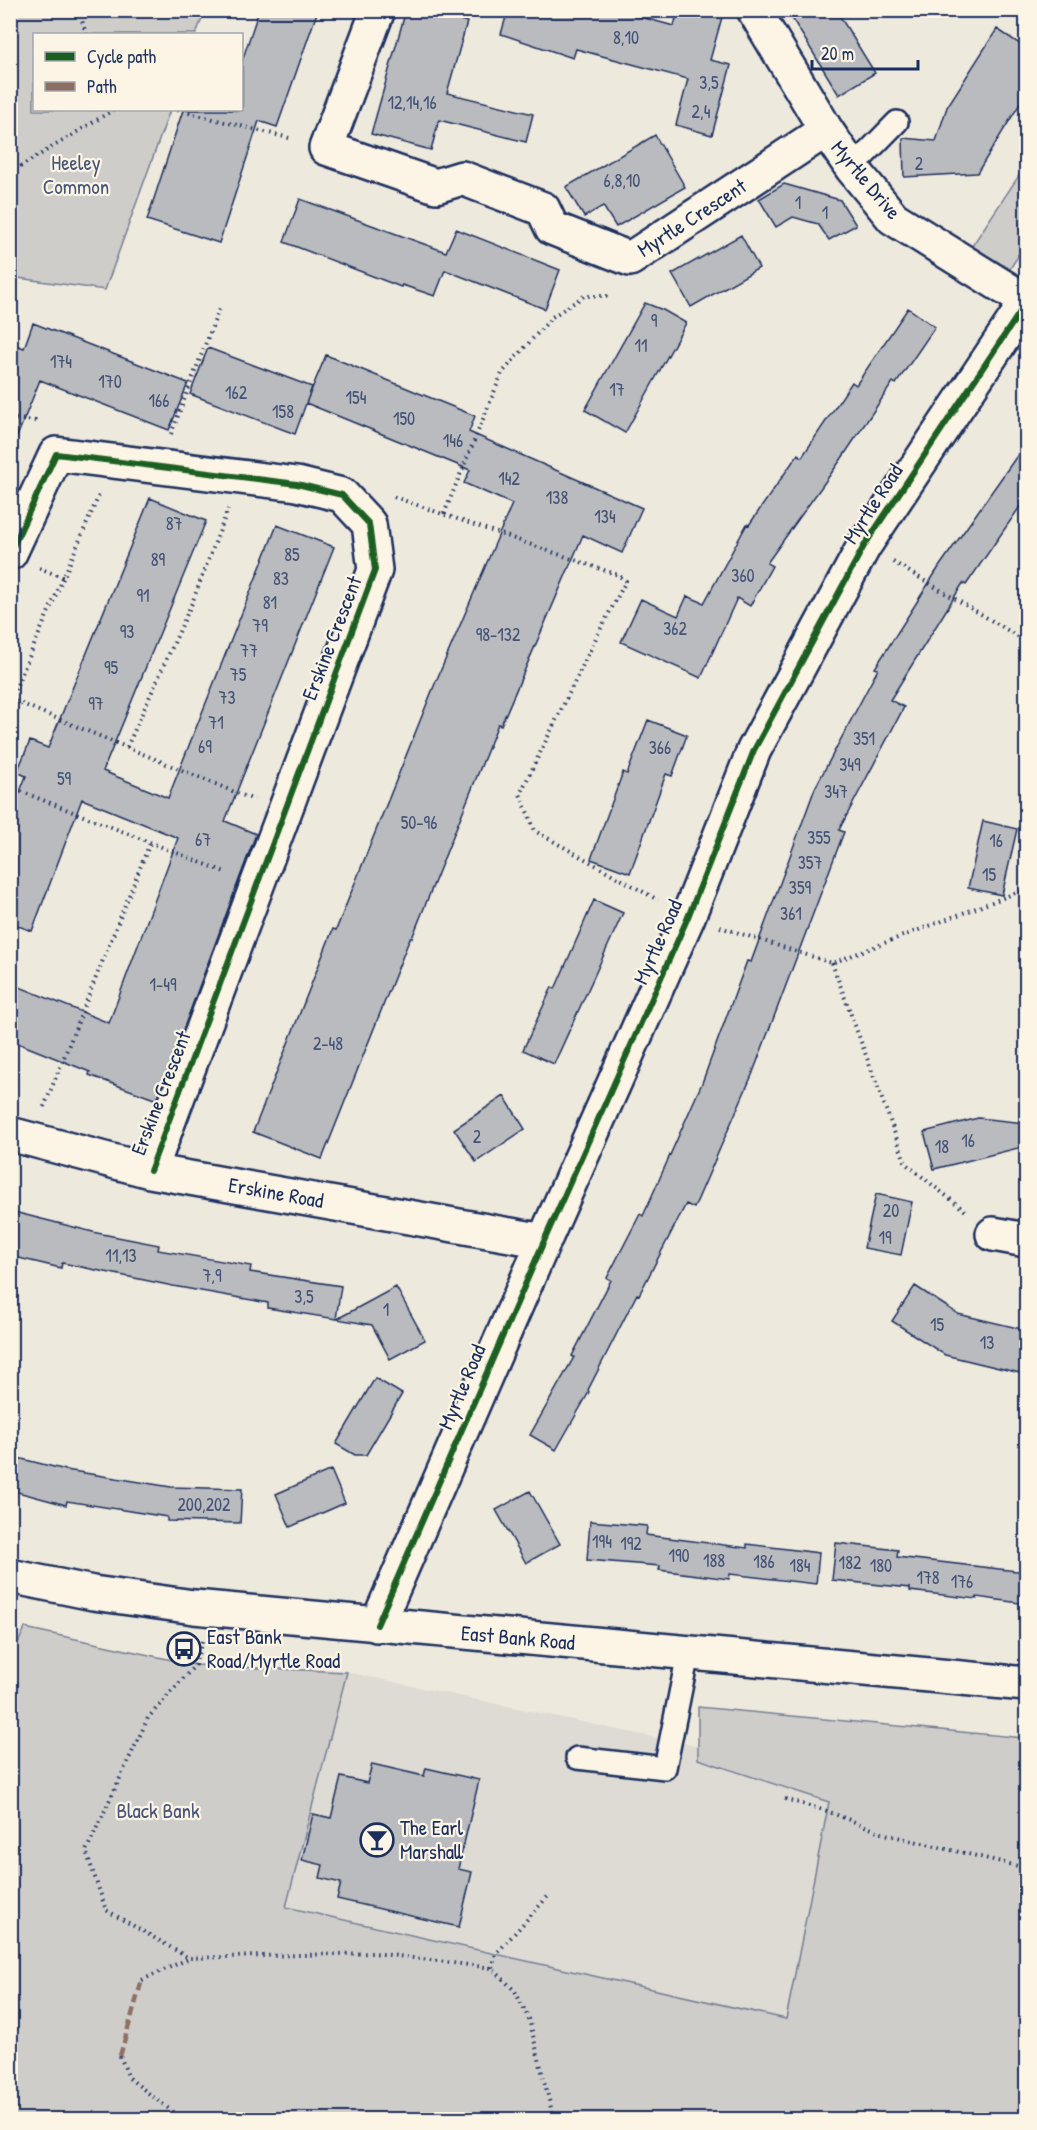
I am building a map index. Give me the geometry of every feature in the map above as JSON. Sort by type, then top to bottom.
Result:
[{"type":"street","points":[[326,148],[378,10]]},
{"type":"street","name":"Myrtle Drive","points":[[754,10],[826,130],[852,168],[893,218],[1026,302]]},
{"type":"street","name":"Myrtle Crescent","points":[[326,148],[436,186],[462,178],[543,209],[552,228],[630,259],[826,130]]},
{"type":"street","name":"Myrtle Road","points":[[377,1625],[688,917],[754,750],[864,546],[1026,302]]},
{"type":"street","name":"Erskine Crescent","points":[[10,553],[56,454],[297,484],[342,495],[369,524],[375,570],[150,1171]]},
{"type":"street","name":"Erskine Road","points":[[21,1136],[150,1171],[544,1241]]},
{"type":"street","points":[[993,1234],[1026,1240]]},
{"type":"street","name":"East Bank Road","points":[[10,1576],[93,1593],[211,1608],[1026,1684]]},
{"type":"lane","points":[[852,168],[897,122]]},
{"type":"lane","points":[[577,1758],[665,1768],[688,1654]]},
{"type":"path","points":[[10,15],[14,10]]},
{"type":"path","points":[[79,10],[86,33]]},
{"type":"path","points":[[10,173],[111,111]]},
{"type":"path","points":[[181,111],[326,148]]},
{"type":"path","points":[[444,514],[502,373],[552,317],[584,296],[611,296]]},
{"type":"path","points":[[158,468],[219,309]]},
{"type":"path","points":[[10,418],[35,421]]},
{"type":"path","points":[[113,462],[11,700],[284,812]]},
{"type":"path","points":[[127,747],[192,603],[240,477]]},
{"type":"path","points":[[390,495],[618,575],[626,581],[520,794],[535,831],[688,917],[832,963],[1026,889]]},
{"type":"path","points":[[864,546],[1026,641]]},
{"type":"path","points":[[10,787],[257,884]]},
{"type":"path","points":[[21,1136],[150,843]]},
{"type":"path","points":[[832,963],[906,1164],[993,1234]]},
{"type":"path","points":[[189,1958],[106,1910],[86,1851],[148,1718],[195,1665],[211,1608]]},
{"type":"path","points":[[785,1798],[827,1811],[885,1834],[1026,1868]]},
{"type":"path","points":[[492,1968],[496,1954],[550,1894]]},
{"type":"path","points":[[142,1980],[189,1958],[374,1953],[492,1968],[515,1991],[529,2019],[554,2120]]},
{"type":"path","points":[[120,2055],[129,2078],[183,2120]]},
{"type":"shaded area","points":[[347,1672],[835,1776],[786,2019],[285,1907]]},
{"type":"green space","name":"Heeley Common","points":[[11,10],[205,11],[196,33],[33,33],[33,111],[170,111],[105,290],[11,277]]},
{"type":"green space","points":[[1026,165],[1026,244],[1000,284],[962,261]]},
{"type":"green space","name":"Black Bank","points":[[25,1628],[195,1665],[347,1672],[286,1907],[786,2019],[829,1802],[698,1759],[698,1707],[1026,1738],[1026,2119],[11,2119],[10,1642],[18,1643]]},
{"type":"building","points":[[259,10],[318,10],[277,127],[259,121],[219,243],[147,220],[183,111],[243,111],[243,58]]},
{"type":"building","points":[[406,10],[449,10],[447,16],[467,22],[447,93],[533,114],[526,142],[439,120],[431,150],[371,134]]},
{"type":"building","points":[[508,10],[615,10],[674,26],[678,10],[724,10],[710,60],[731,65],[712,135],[676,125],[688,79],[576,49],[573,58],[501,34]]},
{"type":"building","points":[[787,10],[836,10],[875,73],[839,95]]},
{"type":"building","points":[[997,29],[1026,48],[1026,94],[977,173],[904,177],[903,138],[936,141],[947,107]]},
{"type":"building","points":[[655,135],[685,187],[616,227],[603,206],[584,217],[566,187]]},
{"type":"building","points":[[784,184],[840,200],[856,225],[829,240],[818,224],[793,217],[776,227],[759,199]]},
{"type":"building","points":[[300,199],[446,252],[456,229],[560,270],[545,309],[445,270],[435,296],[402,285],[401,287],[284,242]]},
{"type":"building","points":[[741,235],[759,268],[691,307],[672,274]]},
{"type":"building","points":[[645,303],[686,323],[625,433],[585,410]]},
{"type":"building","points":[[908,308],[935,327],[896,384],[893,382],[767,563],[772,566],[750,606],[737,598],[701,678],[621,642],[641,599],[678,616],[687,596],[704,603],[747,524],[749,525],[798,454],[802,457],[852,382],[856,385]]},
{"type":"building","points":[[33,323],[188,383],[169,430],[40,380],[12,449],[10,449],[10,343],[24,348]]},
{"type":"building","points":[[208,348],[312,387],[295,434],[190,394]]},
{"type":"building","points":[[326,355],[475,416],[469,432],[642,508],[622,553],[583,535],[501,725],[498,724],[322,1159],[253,1132],[333,929],[336,930],[434,686],[512,504],[464,483],[470,470],[306,403]]},
{"type":"building","points":[[1026,443],[1026,498],[966,585],[963,583],[890,700],[904,707],[839,830],[844,832],[752,1075],[694,1208],[686,1204],[639,1295],[637,1294],[589,1392],[556,1450],[530,1435],[574,1357],[572,1356],[611,1280],[607,1278],[640,1214],[643,1216],[702,1083],[747,961],[751,962],[815,788],[878,669],[875,668],[939,567]]},
{"type":"building","points":[[150,498],[206,521],[103,771],[168,798],[277,525],[334,547],[225,821],[256,834],[157,1100],[89,1075],[90,1072],[10,1040],[10,983],[109,1023],[178,838],[82,799],[32,931],[10,923],[10,818],[26,776],[17,772],[30,741],[48,748]]},
{"type":"building","points":[[648,720],[687,735],[672,776],[666,774],[630,873],[591,859],[623,772],[627,774]]},
{"type":"building","points":[[983,821],[1017,829],[1002,895],[968,888]]},
{"type":"building","points":[[594,900],[623,913],[554,1064],[523,1050],[552,987],[555,989]]},
{"type":"building","points":[[504,1096],[525,1129],[476,1162],[454,1129]]},
{"type":"building","points":[[978,1118],[1026,1123],[1026,1146],[934,1169],[924,1132]]},
{"type":"building","points":[[876,1194],[912,1202],[901,1255],[864,1248]]},
{"type":"building","points":[[10,1211],[97,1233],[159,1245],[158,1250],[251,1266],[250,1272],[341,1286],[336,1319],[268,1308],[268,1303],[62,1263],[61,1268],[10,1256]]},
{"type":"building","points":[[915,1286],[958,1314],[1026,1330],[1026,1345],[1020,1373],[945,1355],[892,1321]]},
{"type":"building","points":[[396,1287],[425,1340],[390,1359],[372,1325],[337,1319]]},
{"type":"building","points":[[375,1378],[402,1394],[366,1455],[355,1455],[336,1444]]},
{"type":"building","points":[[10,1456],[66,1470],[171,1487],[242,1489],[240,1523],[167,1521],[167,1517],[67,1501],[66,1505],[10,1490]]},
{"type":"building","points":[[331,1470],[345,1503],[290,1527],[276,1494]]},
{"type":"building","points":[[530,1491],[560,1544],[526,1563],[496,1510]]},
{"type":"building","points":[[590,1521],[647,1526],[646,1535],[747,1548],[747,1544],[819,1553],[816,1584],[730,1574],[729,1579],[659,1570],[660,1566],[587,1560]]},
{"type":"building","points":[[836,1543],[898,1550],[897,1557],[1026,1572],[1026,1604],[832,1580]]},
{"type":"building","name":"The Earl Marshall","points":[[372,1764],[424,1776],[426,1768],[479,1780],[458,1869],[472,1872],[459,1927],[337,1899],[341,1883],[320,1878],[323,1865],[302,1860],[313,1814],[331,1818],[341,1777],[367,1783]]},
{"type":"marked path","points":[[120,2056],[142,1980]]},
{"type":"cycle path","points":[[377,1625],[688,917],[754,750],[864,546],[1026,303]]},
{"type":"cycle path","points":[[10,553],[56,454],[297,484],[342,495],[369,524],[375,570],[150,1171]]},
{"type":"place","name":"East Bank Road/Myrtle Road","points":[[184,1649]]},
{"type":"place","name":"The Earl Marshall","points":[[377,1840]]}]
